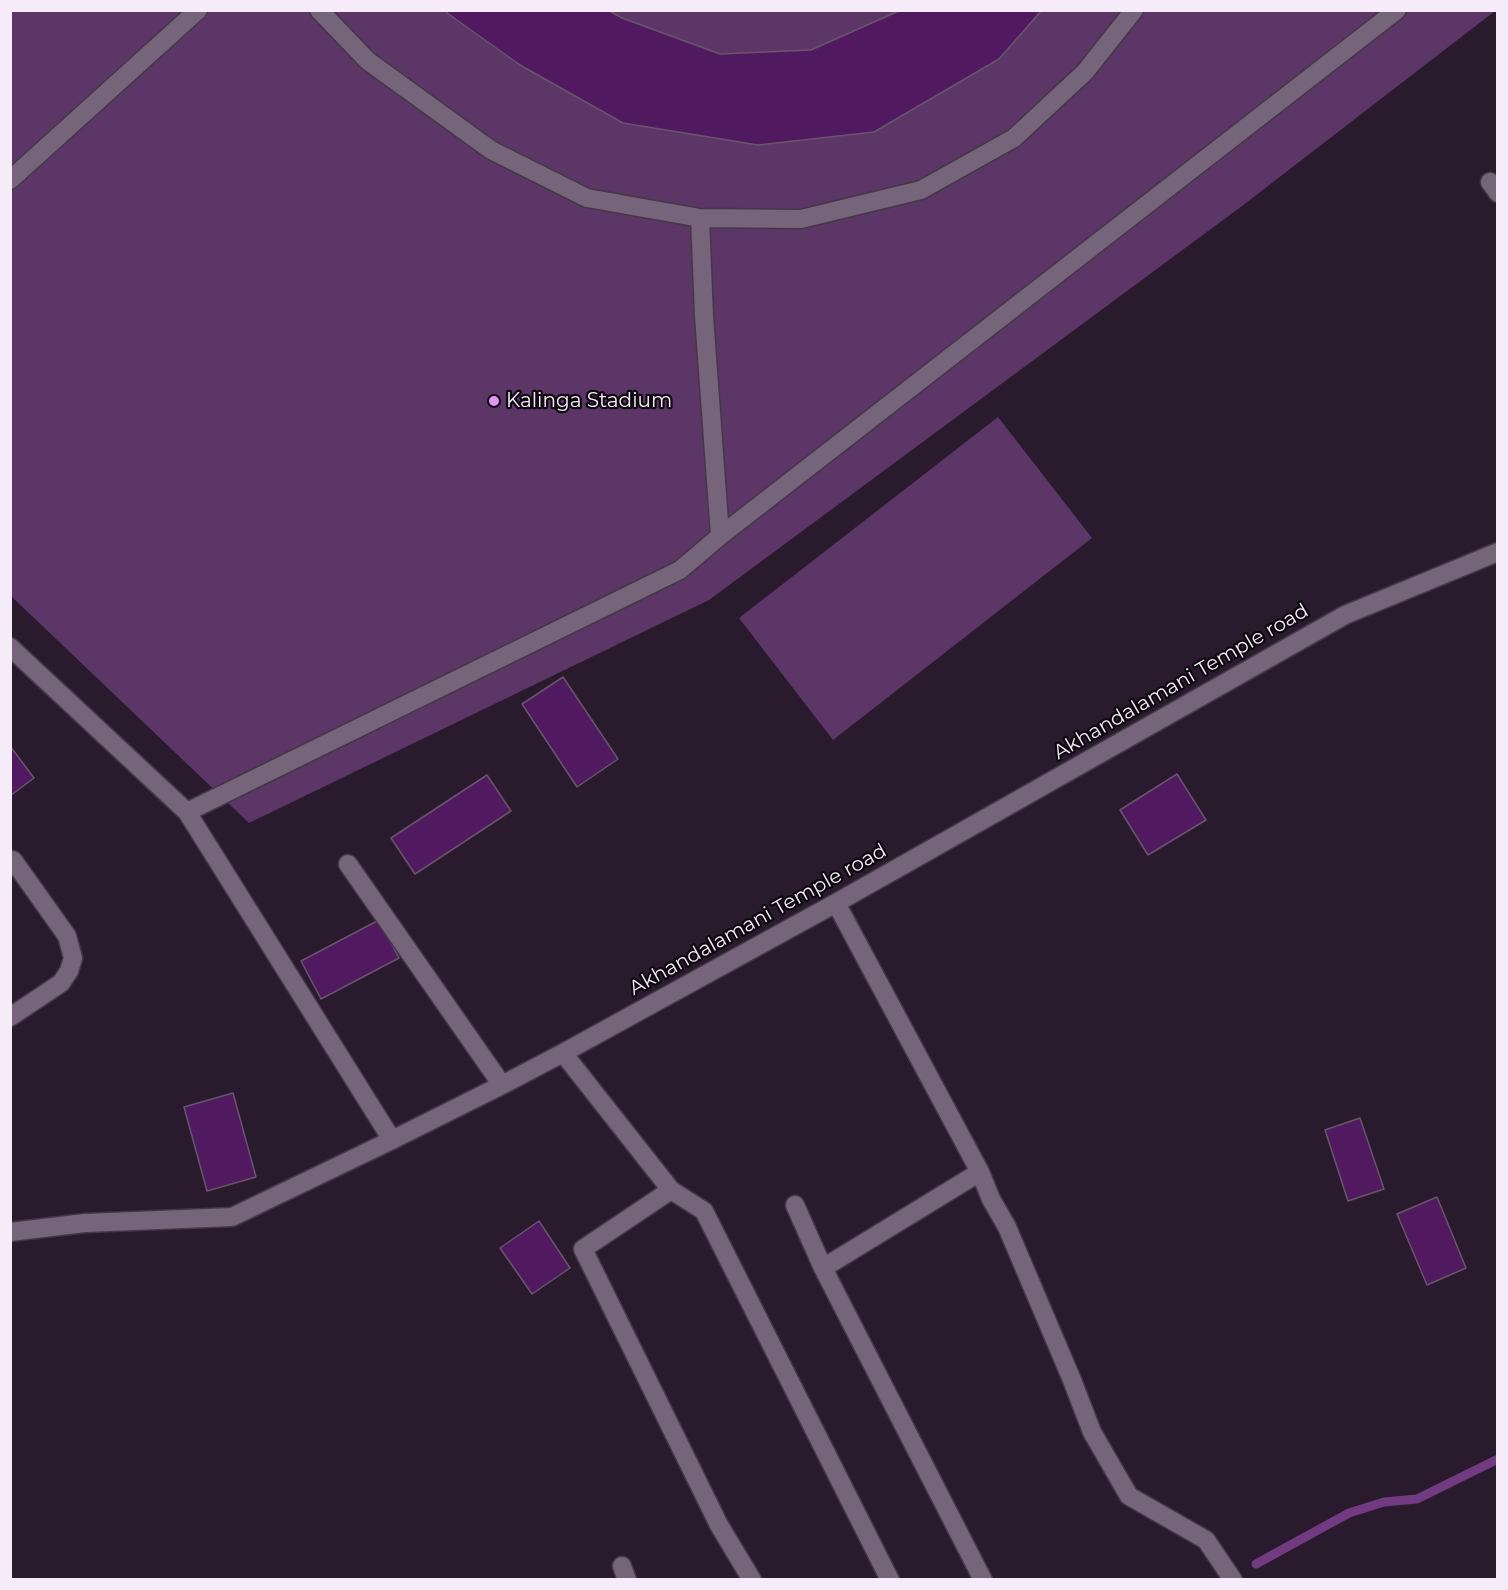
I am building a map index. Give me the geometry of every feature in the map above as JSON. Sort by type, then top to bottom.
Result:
[{"type":"street","points":[[10,180],[198,10]]},
{"type":"street","points":[[319,10],[368,62],[491,150],[587,198],[700,219],[801,219],[921,190],[1014,138],[1085,72],[1134,10]]},
{"type":"street","points":[[187,812],[680,570],[720,536],[1397,10]]},
{"type":"street","points":[[700,219],[704,316],[720,536]]},
{"type":"street","name":"Akhandalamani Temple road","points":[[10,1232],[85,1223],[232,1217],[392,1140],[562,1053],[836,903],[1345,615],[1497,552]]},
{"type":"street","points":[[10,647],[187,812],[392,1140]]},
{"type":"street","points":[[10,1017],[61,983],[69,971],[73,958],[67,936],[13,860]]},
{"type":"street","points":[[348,864],[502,1085]]},
{"type":"street","points":[[836,903],[980,1172],[991,1199],[1007,1227],[1092,1432],[1129,1496],[1206,1540],[1233,1580]]},
{"type":"street","points":[[562,1053],[671,1190],[704,1211],[890,1580]]},
{"type":"street","points":[[823,1268],[980,1172]]},
{"type":"street","points":[[671,1190],[583,1249],[719,1525],[752,1580]]},
{"type":"street","points":[[795,1205],[823,1268],[983,1580]]},
{"type":"shaded area","name":"Kalinga Stadium","points":[[10,11],[1495,11],[1242,206],[709,600],[249,823],[11,596]]},
{"type":"shaded area","points":[[998,417],[1092,538],[833,740],[739,618]]},
{"type":"building","points":[[448,10],[608,10],[622,18],[720,54],[811,50],[901,10],[1042,10],[999,59],[874,132],[758,145],[623,123],[520,65],[447,13]]},
{"type":"building","points":[[563,677],[618,759],[577,787],[522,704]]},
{"type":"building","points":[[10,746],[34,778],[10,796]]},
{"type":"building","points":[[1177,774],[1206,820],[1148,855],[1120,810]]},
{"type":"building","points":[[487,775],[511,811],[415,874],[391,838]]},
{"type":"building","points":[[379,920],[399,958],[321,999],[301,961]]},
{"type":"building","points":[[233,1093],[256,1177],[207,1191],[184,1107]]},
{"type":"building","points":[[1360,1118],[1384,1189],[1348,1201],[1325,1130]]},
{"type":"building","points":[[1437,1197],[1466,1268],[1427,1285],[1397,1214]]},
{"type":"building","points":[[539,1221],[570,1268],[532,1294],[500,1248]]},
{"type":"waterway","points":[[1256,1564],[1349,1513],[1384,1502],[1417,1499],[1498,1459]]},
{"type":"place","name":"Kalinga Stadium","points":[[494,401]]}]
